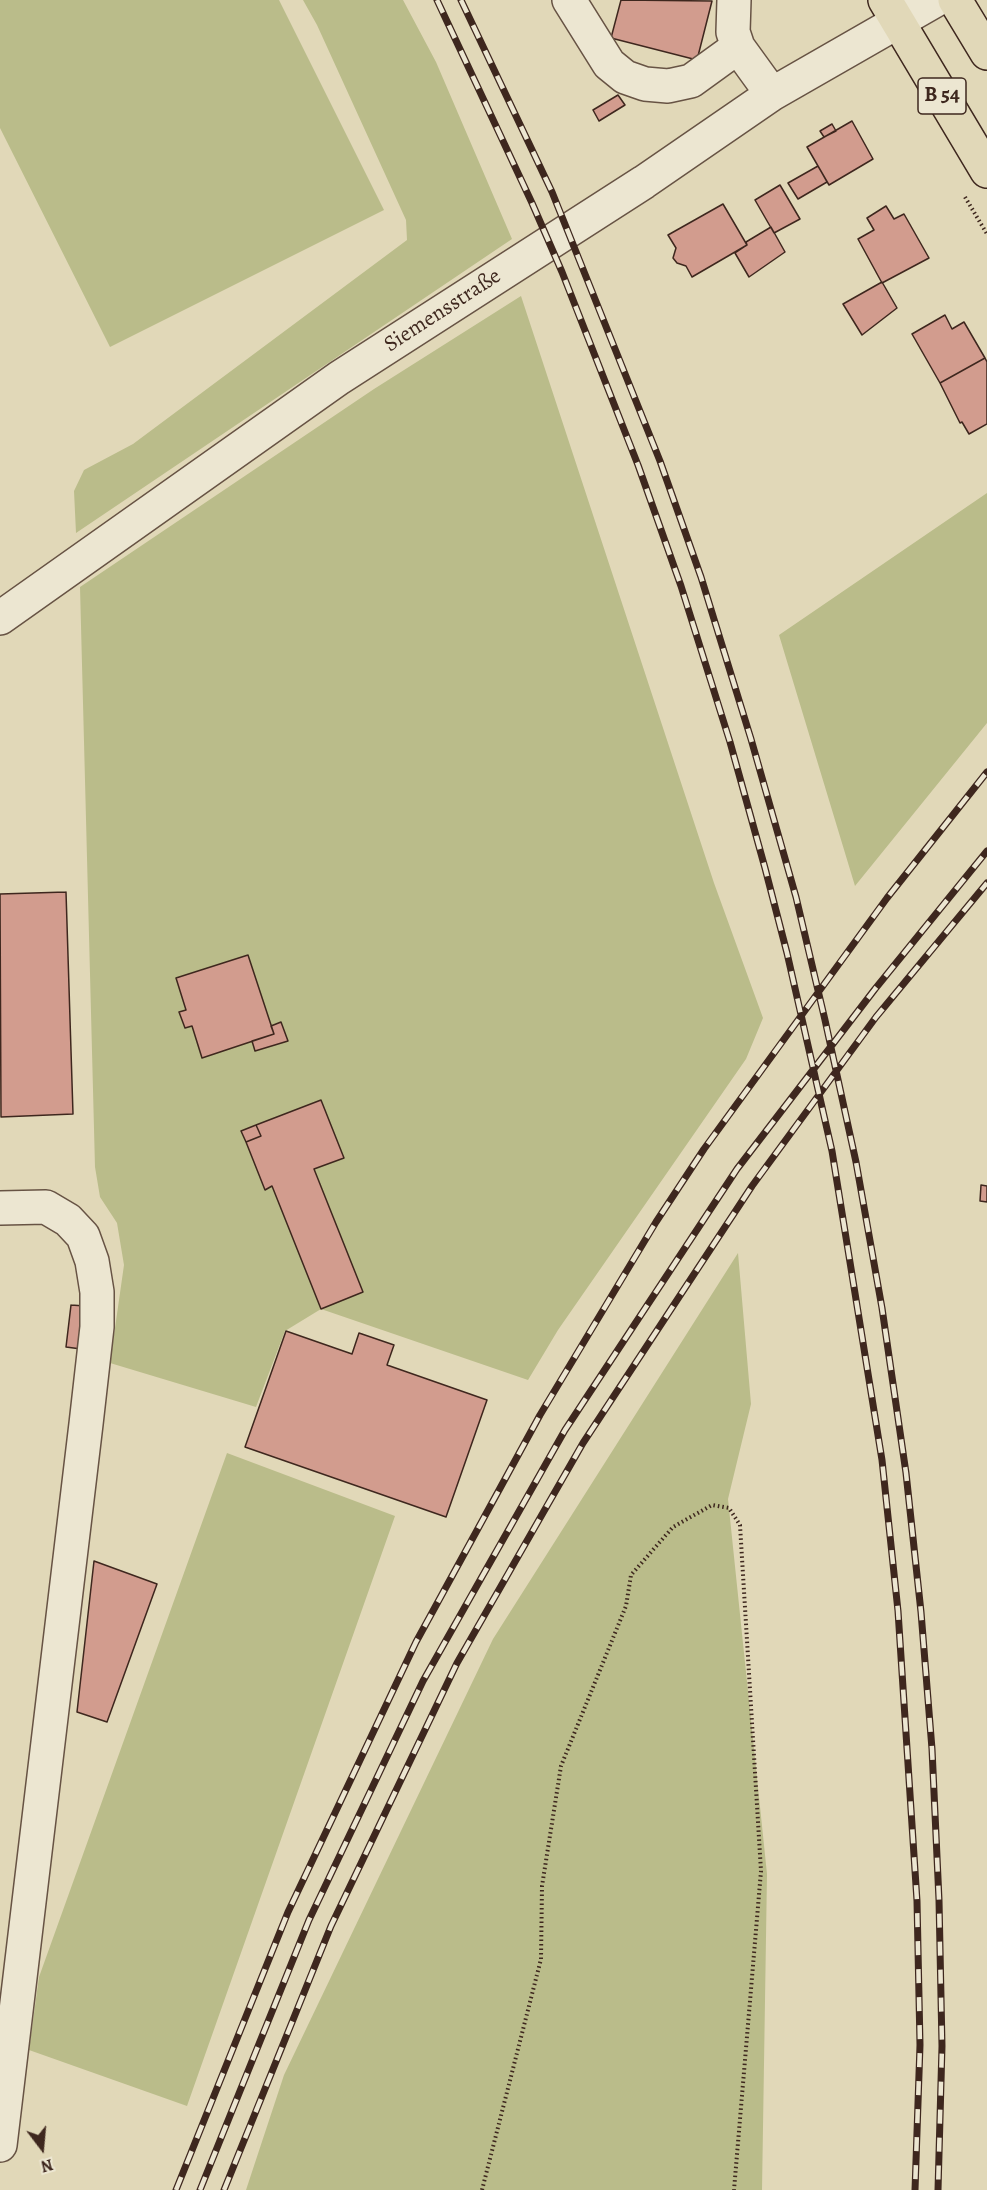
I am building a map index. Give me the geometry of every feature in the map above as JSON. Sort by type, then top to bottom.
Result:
[{"type":"main road","name":"B 54","points":[[955,0],[987,53]]},
{"type":"main road","name":"B 54","points":[[891,10],[987,171]]},
{"type":"street","points":[[569,0],[609,64],[625,77],[645,84],[668,86],[691,81],[738,47]]},
{"type":"street","points":[[734,0],[733,32],[738,47],[772,94]]},
{"type":"street","name":"Siemensstraße","points":[[0,618],[339,378],[644,182],[891,10],[936,0]]},
{"type":"street","points":[[0,1208],[46,1208],[68,1220],[82,1236],[92,1261],[97,1292],[97,1327],[0,2145]]},
{"type":"path","points":[[482,2190],[541,1959],[542,1886],[561,1766],[626,1606],[631,1575],[673,1527],[712,1505],[729,1508],[740,1525],[761,1871],[734,2190]]},
{"type":"green space","points":[[0,0],[279,0],[384,210],[110,347],[0,128]]},
{"type":"green space","points":[[303,0],[403,0],[436,62],[512,239],[76,533],[74,491],[84,470],[133,444],[407,240],[406,220],[317,25]]},
{"type":"green space","points":[[521,296],[714,883],[763,1018],[746,1059],[558,1330],[528,1380],[321,1309],[285,1331],[256,1407],[110,1363],[124,1265],[117,1223],[100,1197],[95,1167],[80,587],[374,389]]},
{"type":"green space","points":[[987,493],[987,723],[855,886],[779,635]]},
{"type":"green space","points":[[738,1253],[751,1404],[728,1499],[767,1874],[762,2190],[246,2190],[284,2075],[493,1639]]},
{"type":"green space","points":[[227,1453],[395,1516],[187,2106],[29,2050],[39,1977]]},
{"type":"building","points":[[621,0],[712,1],[697,60],[611,38]]},
{"type":"building","points":[[618,95],[625,105],[599,121],[593,110]]},
{"type":"building","points":[[852,121],[873,159],[829,185],[807,147]]},
{"type":"building","points":[[832,124],[836,131],[824,137],[820,131]]},
{"type":"building","points":[[818,166],[827,182],[798,199],[788,183]]},
{"type":"building","points":[[780,185],[800,219],[774,233],[755,200]]},
{"type":"building","points":[[723,204],[747,245],[692,277],[686,266],[677,263],[673,258],[676,248],[668,235]]},
{"type":"building","points":[[886,206],[894,219],[904,214],[929,258],[882,283],[858,239],[874,230],[867,218]]},
{"type":"building","points":[[771,227],[785,252],[749,277],[735,253],[747,245],[746,242]]},
{"type":"building","points":[[882,282],[897,308],[862,335],[843,304]]},
{"type":"building","points":[[945,315],[952,329],[964,322],[985,358],[940,383],[912,334]]},
{"type":"building","points":[[985,358],[987,362],[987,424],[969,434],[962,422],[960,423],[940,383]]},
{"type":"building","points":[[66,892],[73,1114],[1,1117],[0,894]]},
{"type":"building","points":[[248,955],[274,1034],[202,1058],[192,1026],[185,1028],[179,1012],[186,1010],[176,978]]},
{"type":"building","points":[[281,1022],[288,1041],[255,1051],[252,1041],[274,1034],[271,1026]]},
{"type":"building","points":[[321,1100],[344,1158],[314,1169],[363,1292],[321,1309],[272,1186],[265,1190],[246,1142],[261,1136],[256,1125]]},
{"type":"building","points":[[256,1125],[261,1136],[246,1142],[241,1131]]},
{"type":"building","points":[[981,1185],[987,1186],[987,1202],[980,1201]]},
{"type":"building","points":[[71,1305],[85,1306],[81,1349],[66,1347]]},
{"type":"building","points":[[286,1331],[352,1354],[359,1333],[394,1345],[387,1365],[487,1400],[446,1517],[245,1447]]},
{"type":"building","points":[[94,1561],[157,1584],[107,1722],[77,1712]]},
{"type":"railway","points":[[437,0],[562,272],[638,465],[681,586],[730,742],[765,868],[787,953],[832,1151],[882,1460],[898,1611],[917,1901],[920,2045],[915,2190]]},
{"type":"railway","points":[[461,0],[552,192],[660,461],[701,577],[751,739],[796,897],[856,1162],[882,1308],[906,1473],[921,1612],[932,1749],[939,1900],[942,2046],[938,2190]]},
{"type":"railway","points":[[176,2190],[288,1912],[416,1642],[540,1415],[656,1222],[704,1149],[887,898],[987,772]]},
{"type":"railway","points":[[200,2190],[309,1920],[423,1681],[565,1430],[737,1169],[875,989],[987,851]]},
{"type":"railway","points":[[224,2190],[331,1926],[457,1663],[583,1443],[752,1186],[876,1017],[987,883]]}]
